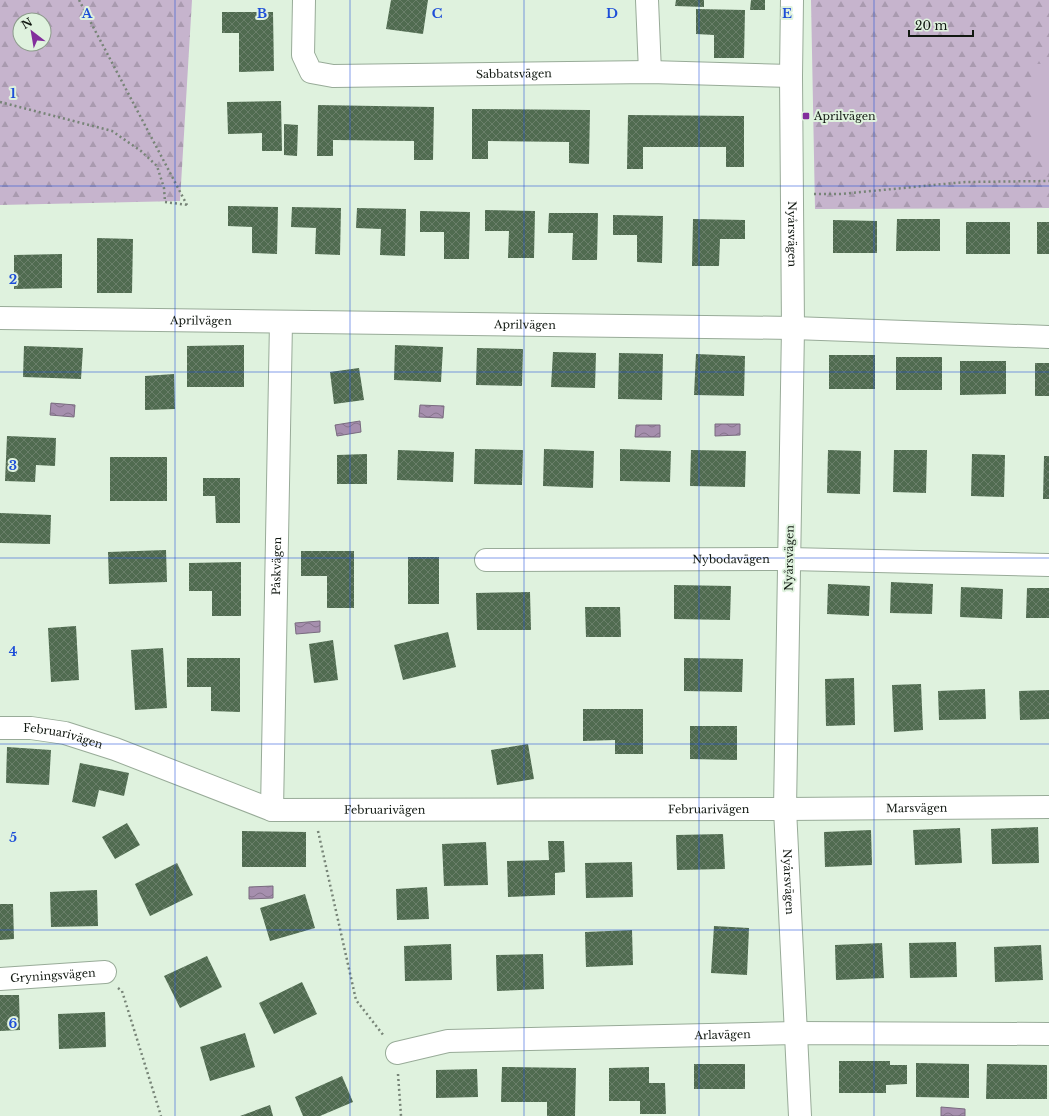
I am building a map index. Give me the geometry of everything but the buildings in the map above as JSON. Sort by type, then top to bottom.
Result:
[{"type":"street","name":"Sabbatsvägen","points":[[304,0],[303,55],[311,72],[333,76],[650,72],[791,76]]},
{"type":"street","points":[[647,0],[650,72]]},
{"type":"street","name":"Nyårsvägen","points":[[792,0],[791,76],[793,328],[785,809],[800,1116]]},
{"type":"street","name":"Aprilvägen","points":[[0,318],[793,328],[1049,337]]},
{"type":"street","name":"Påskvägen","points":[[272,810],[281,322]]},
{"type":"street","name":"Nybodavägen","points":[[486,560],[789,559],[1049,565]]},
{"type":"street","name":"Februarivägen","points":[[0,728],[31,728],[65,733],[115,750],[272,810],[785,809]]},
{"type":"street","name":"Marsvägen","points":[[785,809],[1049,807]]},
{"type":"street","name":"Gryningsvägen","points":[[0,979],[105,972]]},
{"type":"street","name":"Arlavägen","points":[[397,1053],[448,1041],[796,1033],[1049,1034]]},
{"type":"path","points":[[0,102],[112,131],[141,151],[157,166],[164,188],[165,202],[188,205],[79,0]]},
{"type":"path","points":[[810,194],[841,194],[965,182],[1049,181]]},
{"type":"path","points":[[313,810],[356,1000],[397,1053],[401,1116]]},
{"type":"path","points":[[105,972],[122,992],[161,1116]]},
{"type":"green space","points":[[0,0],[192,0],[180,201],[0,205]]},
{"type":"green space","points":[[811,0],[1049,0],[1049,64],[1035,64],[1035,157],[1049,157],[1049,208],[815,209]]},
{"type":"green space","points":[[1035,64],[1049,64],[1049,157],[1035,157]]},
{"type":"water","points":[[51,403],[75,405],[74,417],[50,415]]},
{"type":"water","points":[[420,405],[444,406],[443,418],[419,417]]},
{"type":"water","points":[[360,421],[361,432],[337,436],[335,425]]},
{"type":"water","points":[[715,424],[740,424],[740,435],[715,436]]},
{"type":"water","points":[[636,425],[660,425],[660,437],[635,437]]},
{"type":"water","points":[[320,621],[320,632],[296,634],[295,623]]},
{"type":"water","points":[[273,886],[273,898],[249,899],[249,887]]},
{"type":"water","points":[[941,1107],[965,1109],[965,1116],[941,1116]]},
{"type":"place","name":"Aprilvägen","points":[[806,116]]}]
